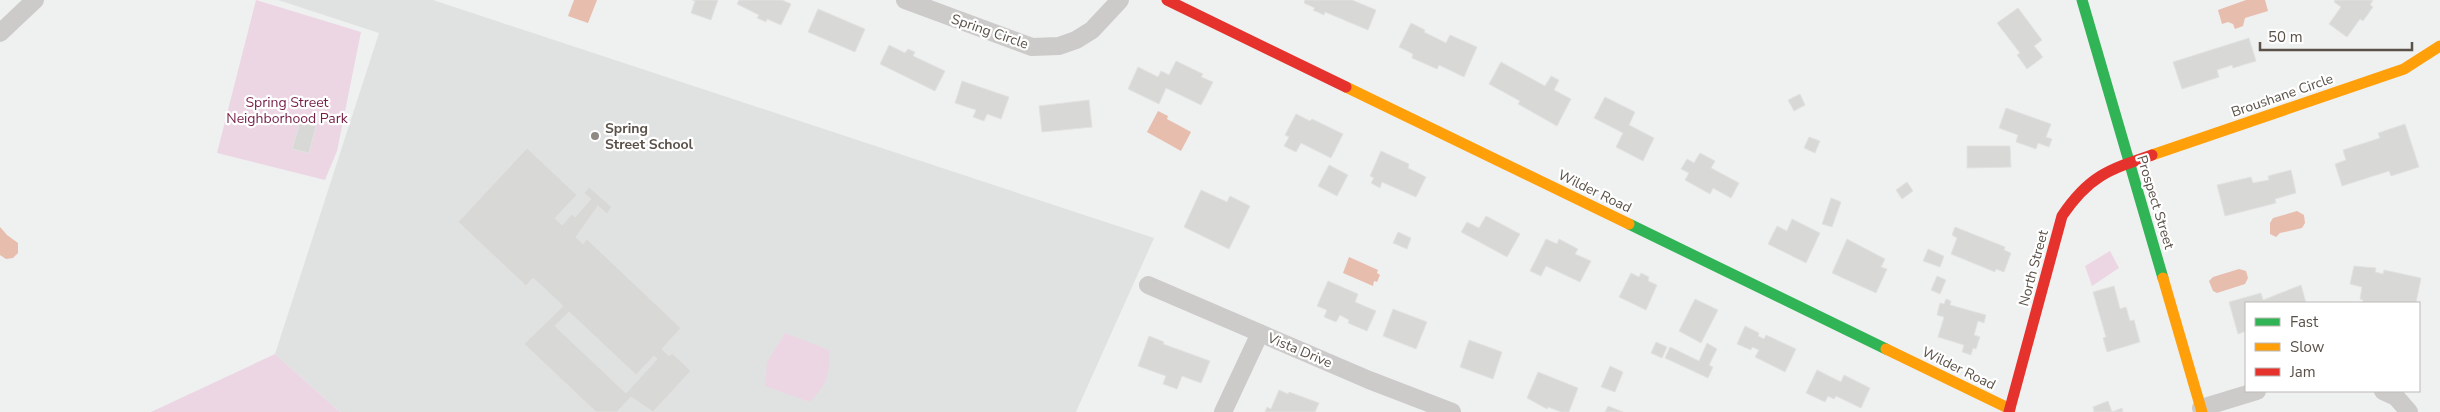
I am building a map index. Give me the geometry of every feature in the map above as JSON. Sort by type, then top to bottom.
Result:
[{"type":"street","points":[[0,33],[35,0]]},
{"type":"street","name":"Spring Circle","points":[[906,0],[1032,47],[1059,46],[1076,40],[1092,30],[1120,0]]},
{"type":"street","name":"Wilder Road","points":[[1166,0],[2010,410]]},
{"type":"street","name":"Prospect Street","points":[[2082,0],[2128,163],[2202,410]]},
{"type":"street","name":"Broushane Circle","points":[[2128,163],[2404,69],[2440,46]]},
{"type":"street","name":"North Street","points":[[2010,410],[2062,216],[2076,193],[2112,166],[2128,163]]},
{"type":"street","name":"Vista Drive","points":[[1148,285],[1452,412]]},
{"type":"street","points":[[1223,412],[1260,333]]},
{"type":"street","points":[[2202,410],[2254,392]]},
{"type":"street","points":[[2385,392],[2396,397],[2409,412]]},
{"type":"shaded area","name":"Spring Street School","points":[[278,0],[433,0],[1154,238],[1076,412],[340,412],[275,354],[379,33]]},
{"type":"shaded area","points":[[574,0],[597,0],[588,23],[568,16]]},
{"type":"shaded area","points":[[2246,0],[2265,0],[2268,11],[2245,18],[2243,26],[2235,29],[2233,24],[2228,22],[2222,24],[2218,10]]},
{"type":"shaded area","points":[[1158,111],[1168,116],[1167,119],[1191,132],[1181,151],[1147,132]]},
{"type":"shaded area","points":[[2297,211],[2304,215],[2305,223],[2302,228],[2280,233],[2276,237],[2270,234],[2270,223],[2273,218]]},
{"type":"shaded area","points":[[0,227],[18,243],[18,253],[13,258],[6,259],[0,255]]},
{"type":"shaded area","points":[[1349,257],[1378,270],[1377,273],[1380,275],[1377,282],[1374,281],[1373,286],[1343,273]]},
{"type":"shaded area","points":[[2239,269],[2246,271],[2248,278],[2245,284],[2217,293],[2213,291],[2209,281],[2213,277]]},
{"type":"green space","name":"Spring Street Neighborhood Park","points":[[256,0],[361,32],[337,151],[325,180],[217,153]]},
{"type":"green space","points":[[2110,251],[2119,268],[2092,286],[2085,266]]},
{"type":"green space","points":[[785,333],[829,350],[827,378],[810,402],[765,386],[767,362]]},
{"type":"green space","points":[[275,354],[340,412],[151,412]]},
{"type":"building","points":[[692,0],[718,0],[711,20],[691,13],[695,1]]},
{"type":"building","points":[[739,0],[782,0],[791,4],[781,25],[767,19],[766,22],[757,18],[759,15],[737,4]]},
{"type":"building","points":[[1305,0],[1352,0],[1376,10],[1368,30],[1325,12],[1324,15],[1313,10],[1315,8],[1304,3]]},
{"type":"building","points":[[2335,0],[2373,0],[2370,5],[2373,7],[2363,21],[2360,19],[2347,37],[2329,24],[2341,7],[2334,2]]},
{"type":"building","points":[[2018,8],[2042,40],[2034,46],[2043,57],[2027,69],[2017,55],[2020,53],[1997,23]]},
{"type":"building","points":[[818,9],[865,29],[855,52],[808,32]]},
{"type":"building","points":[[1411,23],[1446,43],[1450,35],[1477,47],[1464,77],[1439,65],[1437,69],[1412,58],[1413,54],[1399,47]]},
{"type":"building","points":[[2249,38],[2256,61],[2233,68],[2232,65],[2217,70],[2219,77],[2182,89],[2173,62]]},
{"type":"building","points":[[889,45],[905,53],[908,49],[915,52],[913,56],[945,71],[935,91],[880,64]]},
{"type":"building","points":[[1176,61],[1203,74],[1201,77],[1213,82],[1201,105],[1166,88],[1159,104],[1128,89],[1138,67],[1158,77],[1161,71],[1169,75]]},
{"type":"building","points":[[1501,62],[1545,86],[1551,76],[1559,80],[1554,90],[1571,99],[1557,126],[1518,104],[1520,101],[1489,84]]},
{"type":"building","points":[[962,81],[1009,97],[1001,119],[987,114],[984,121],[973,117],[976,110],[955,103]]},
{"type":"building","points":[[1800,94],[1805,105],[1794,111],[1788,100]]},
{"type":"building","points":[[1605,97],[1635,112],[1629,125],[1654,138],[1643,161],[1616,147],[1623,133],[1594,118]]},
{"type":"building","points":[[1089,100],[1092,127],[1042,132],[1039,106]]},
{"type":"building","points":[[2006,108],[2051,124],[2046,137],[2052,139],[2049,147],[2038,143],[2036,149],[2016,142],[2018,135],[1999,128]]},
{"type":"building","points":[[1296,114],[1310,121],[1312,119],[1343,134],[1331,158],[1301,143],[1296,152],[1284,146],[1289,137],[1285,135]]},
{"type":"building","points":[[300,122],[316,126],[309,153],[292,149]]},
{"type":"building","points":[[2405,124],[2419,167],[2391,176],[2389,171],[2342,186],[2335,164],[2346,160],[2343,150],[2380,138],[2378,133]]},
{"type":"building","points":[[1809,137],[1820,141],[1815,153],[1804,148]]},
{"type":"building","points":[[1967,146],[2010,146],[2011,167],[1967,168]]},
{"type":"building","name":"Spring Street School","points":[[527,148],[577,195],[555,218],[562,225],[572,214],[575,217],[591,199],[584,193],[589,187],[612,207],[607,214],[598,206],[576,237],[583,244],[587,239],[681,328],[662,349],[669,356],[672,353],[691,371],[653,412],[631,397],[617,412],[596,412],[524,344],[563,306],[533,278],[526,286],[458,222]],"holes":[[[569,312],[636,375],[654,356],[657,359],[626,393],[555,326]]]},
{"type":"building","points":[[1381,151],[1409,164],[1408,168],[1426,177],[1416,197],[1382,182],[1380,188],[1371,183],[1374,178],[1370,176]]},
{"type":"building","points":[[1700,153],[1715,161],[1711,168],[1739,183],[1731,198],[1713,188],[1710,194],[1685,180],[1689,173],[1681,169],[1687,159],[1694,163]]},
{"type":"building","points":[[1329,165],[1348,175],[1337,196],[1318,186]]},
{"type":"building","points":[[2291,170],[2296,193],[2275,199],[2276,203],[2225,216],[2217,185],[2251,177],[2253,183],[2269,180],[2268,176]]},
{"type":"building","points":[[1907,182],[1913,191],[1902,199],[1896,190]]},
{"type":"building","points":[[1201,190],[1227,202],[1230,196],[1250,206],[1229,249],[1184,227]]},
{"type":"building","points":[[1831,198],[1841,202],[1832,227],[1822,224]]},
{"type":"building","points":[[1486,216],[1520,234],[1507,257],[1461,232],[1467,222],[1479,228]]},
{"type":"building","points":[[1792,219],[1820,233],[1806,263],[1768,244],[1777,226],[1787,231]]},
{"type":"building","points":[[1955,227],[2005,247],[2004,250],[2011,253],[2004,272],[1996,269],[1995,272],[1951,254],[1957,238],[1952,235]]},
{"type":"building","points":[[1398,232],[1411,238],[1407,249],[1393,243]]},
{"type":"building","points":[[1546,239],[1557,244],[1559,239],[1578,249],[1575,254],[1591,261],[1580,282],[1546,266],[1541,276],[1530,271]]},
{"type":"building","points":[[1847,239],[1885,259],[1881,267],[1887,269],[1876,293],[1832,273]]},
{"type":"building","points":[[1928,249],[1944,256],[1940,267],[1923,261]]},
{"type":"building","points":[[2354,266],[2376,268],[2375,272],[2383,274],[2384,270],[2421,278],[2416,302],[2363,302],[2360,299],[2362,287],[2350,284]]},
{"type":"building","points":[[1631,273],[1639,277],[1641,273],[1649,277],[1648,281],[1657,285],[1646,310],[1619,297]]},
{"type":"building","points":[[1937,276],[1946,280],[1940,294],[1931,290]]},
{"type":"building","points":[[1328,281],[1358,294],[1355,302],[1376,311],[1367,331],[1348,323],[1349,320],[1340,315],[1336,322],[1324,317],[1327,310],[1317,306]]},
{"type":"building","points":[[2301,285],[2306,302],[2245,302],[2245,331],[2238,334],[2229,302],[2261,293],[2263,300]]},
{"type":"building","points":[[2114,286],[2120,309],[2126,307],[2130,321],[2134,320],[2140,342],[2107,352],[2103,338],[2106,337],[2093,292]]},
{"type":"building","points":[[1695,299],[1718,310],[1701,343],[1679,331]]},
{"type":"building","points":[[1946,299],[1951,301],[1950,305],[1986,315],[1984,323],[1978,321],[1974,335],[1980,337],[1976,349],[1973,348],[1971,355],[1962,352],[1964,345],[1938,337],[1944,317],[1937,315],[1940,303],[1944,304]]},
{"type":"building","points":[[1393,309],[1427,322],[1416,349],[1383,336]]},
{"type":"building","points":[[1745,326],[1759,333],[1758,336],[1764,339],[1766,335],[1796,349],[1785,372],[1755,357],[1759,350],[1752,347],[1751,350],[1737,344]]},
{"type":"building","points":[[1149,336],[1164,342],[1163,344],[1210,361],[1201,383],[1182,376],[1177,389],[1163,384],[1166,376],[1138,366]]},
{"type":"building","points":[[1469,340],[1502,352],[1493,379],[1460,367]]},
{"type":"building","points":[[1656,342],[1667,347],[1662,358],[1651,353]]},
{"type":"building","points":[[1707,343],[1717,349],[1709,365],[1713,367],[1708,378],[1665,358],[1670,347],[1699,361]]},
{"type":"building","points":[[1610,366],[1623,372],[1615,392],[1601,387]]},
{"type":"building","points":[[1817,370],[1841,382],[1844,375],[1870,388],[1861,408],[1836,396],[1834,399],[1828,396],[1825,402],[1806,393]]},
{"type":"building","points":[[1538,372],[1578,388],[1569,412],[1561,412],[1548,407],[1547,409],[1527,398]]},
{"type":"building","points":[[1279,390],[1319,403],[1315,412],[1265,412],[1267,407],[1271,409]]},
{"type":"building","points":[[2108,401],[2112,412],[2094,412],[2093,407]]},
{"type":"building","points":[[1608,406],[1623,412],[1605,412]]},
{"type":"building","points":[[2122,408],[2123,412],[2112,412]]},
{"type":"traffic: fast","points":[[2082,0],[2163,278]]},
{"type":"traffic: fast","points":[[1629,224],[1886,349]]},
{"type":"traffic: slow","points":[[2152,155],[2404,69],[2440,46]]},
{"type":"traffic: slow","points":[[1346,87],[1629,224]]},
{"type":"traffic: slow","points":[[2163,278],[2202,412]]},
{"type":"traffic: slow","points":[[1886,349],[2010,409]]},
{"type":"traffic: jam","points":[[1167,0],[1346,87]]},
{"type":"traffic: jam","points":[[2009,412],[2062,216],[2081,192],[2101,176],[2123,165],[2152,155]]},
{"type":"place","name":"Spring Street School","points":[[595,136]]}]
